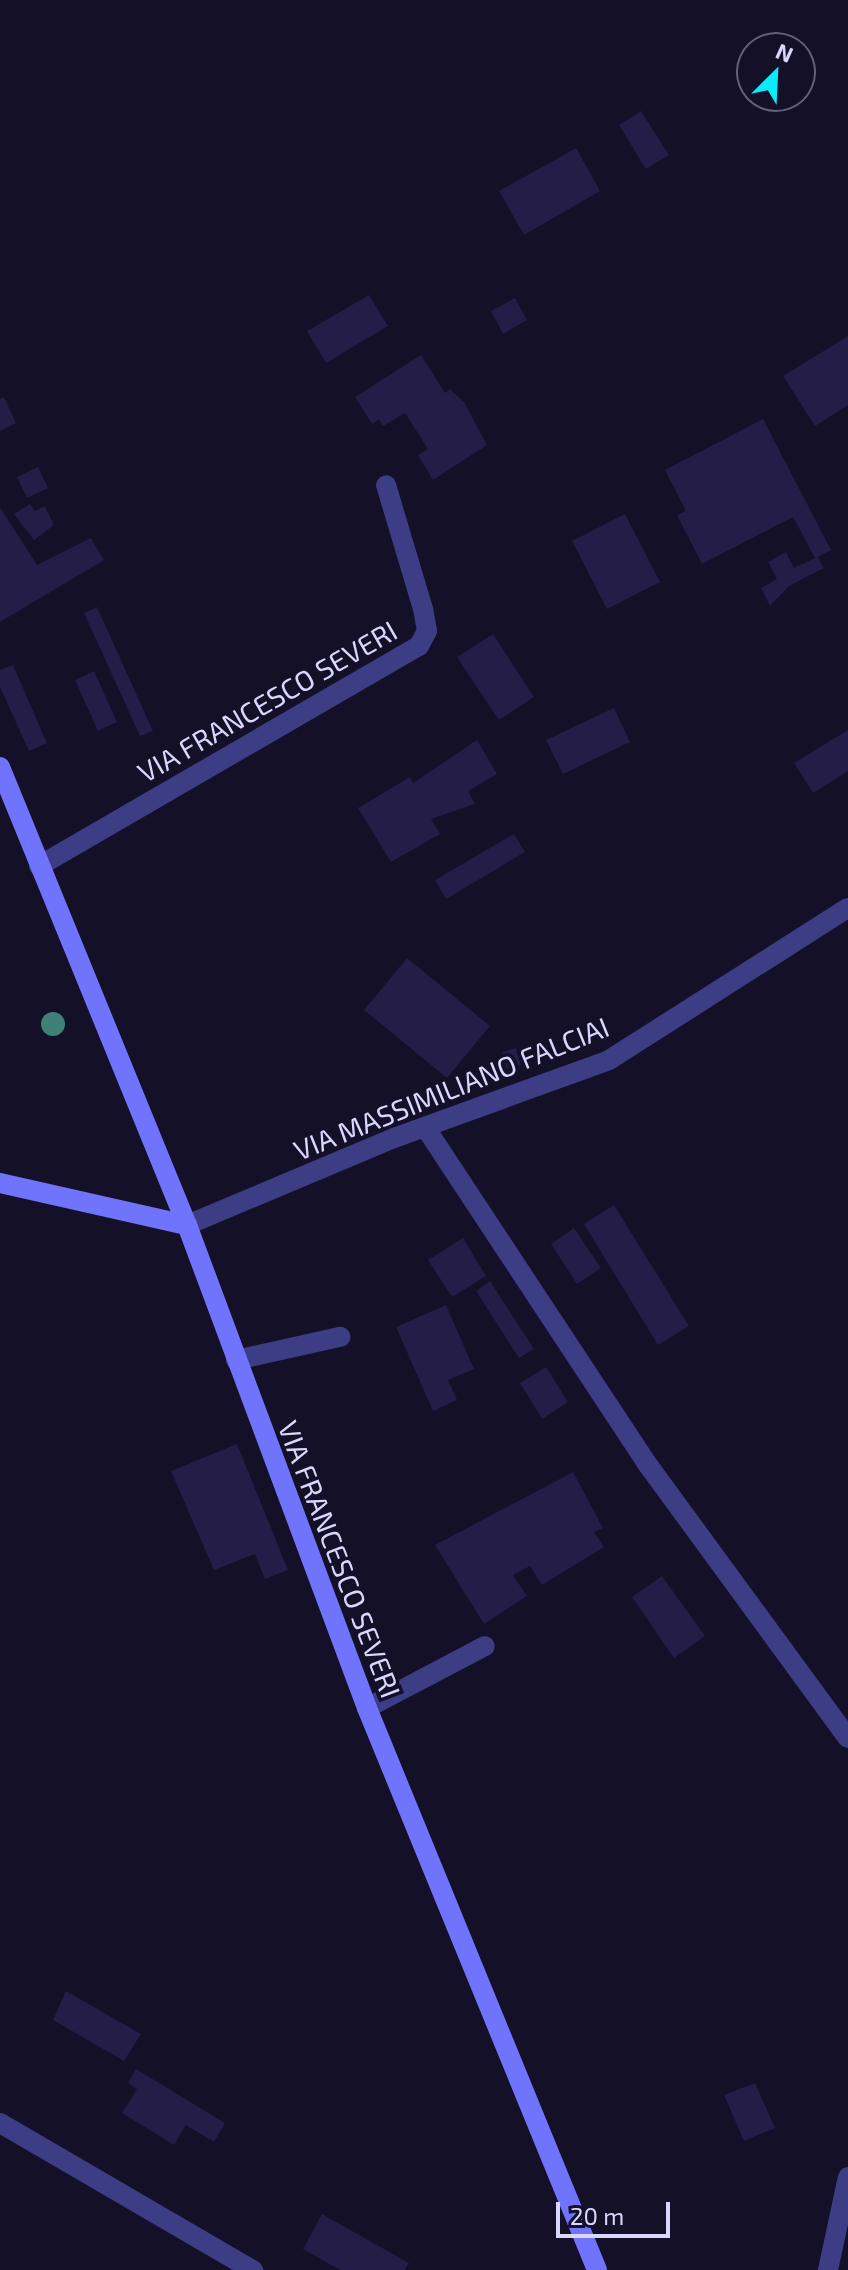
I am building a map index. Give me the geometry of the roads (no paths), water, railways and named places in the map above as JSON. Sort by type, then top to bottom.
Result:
[{"type":"street","name":"VIA FRANCESCO SEVERI","points":[[39,866],[419,646],[427,631],[423,609],[386,485]]},
{"type":"street","name":"VIA FRANCESCO SEVERI","points":[[0,767],[187,1225],[367,1708],[597,2270]]},
{"type":"street","name":"VIA MASSIMILIANO FALCIAI","points":[[187,1225],[425,1127],[609,1060],[848,908]]},
{"type":"street","points":[[425,1127],[648,1465],[848,1738]]},
{"type":"street","points":[[0,1183],[187,1225]]},
{"type":"street","points":[[236,1360],[340,1337]]},
{"type":"street","points":[[367,1708],[485,1646]]},
{"type":"street","points":[[0,2123],[253,2270]]},
{"type":"street","points":[[828,2270],[848,2177]]}]
